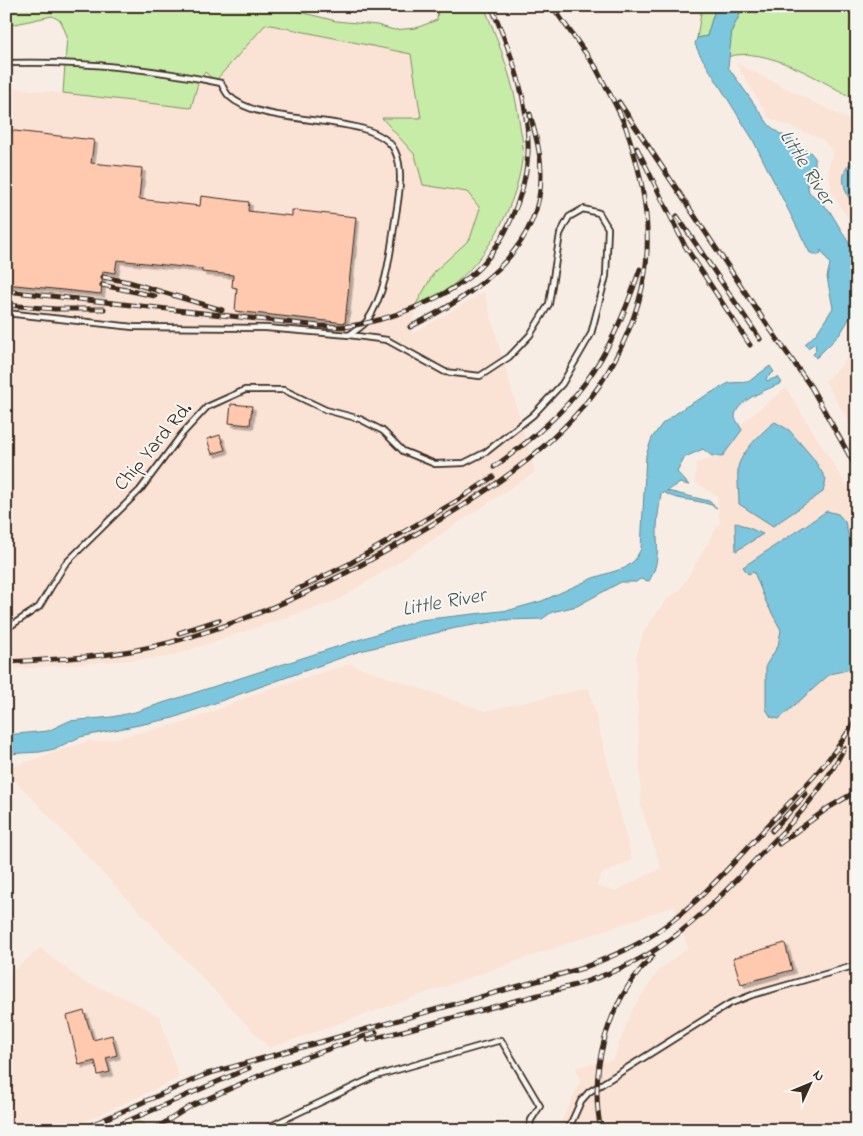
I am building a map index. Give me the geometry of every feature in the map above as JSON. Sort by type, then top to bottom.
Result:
[{"type":"lane","points":[[6,63],[74,62],[181,74],[221,83],[229,96],[250,109],[285,117],[363,128],[384,138],[395,150],[400,166],[391,254],[382,291],[374,308],[366,322],[350,336]]},
{"type":"lane","name":"Chip Yard Rd.","points":[[6,313],[133,327],[266,328],[387,340],[445,372],[480,376],[509,357],[530,335],[549,304],[560,234],[569,217],[583,209],[599,213],[608,228],[606,276],[591,334],[562,384],[533,415],[486,452],[464,463],[435,464],[403,451],[383,431],[360,419],[326,410],[284,390],[245,390],[207,407],[182,434],[140,490],[65,564],[39,607],[6,629]]},
{"type":"lane","points":[[568,1130],[581,1101],[589,1092],[720,1009],[752,995],[857,965]]},
{"type":"lane","points":[[262,1130],[376,1076],[501,1040],[540,1106],[531,1120],[529,1130]]},
{"type":"shaded area","points":[[265,24],[411,54],[421,118],[382,118],[415,155],[423,185],[467,192],[480,208],[470,239],[435,271],[415,306],[412,334],[484,292],[535,472],[399,562],[336,601],[168,657],[6,670],[6,87],[191,108],[198,83],[206,72],[212,78],[218,79]]},
{"type":"shaded area","points":[[736,63],[857,124],[857,233],[832,193],[828,170],[833,151],[822,139],[769,118]]},
{"type":"shaded area","points":[[857,343],[857,436],[825,381],[841,366]]},
{"type":"shaded area","points":[[786,388],[847,486],[857,484],[857,1130],[557,1130],[580,1082],[576,1067],[613,1060],[633,1008],[659,970],[688,948],[674,906],[269,1048],[6,771],[6,769],[89,741],[99,742],[186,722],[274,687],[350,664],[485,711],[589,688],[632,860],[602,874],[596,886],[615,891],[661,868],[641,806],[636,658],[644,631],[668,598],[680,590],[720,522],[717,496],[695,482],[696,463],[718,457],[742,423]]},
{"type":"shaded area","points":[[40,948],[82,981],[121,996],[160,1017],[179,1078],[66,1130],[6,1130],[6,977]]},
{"type":"green space","points":[[6,6],[276,6],[336,21],[377,25],[394,30],[416,28],[437,20],[438,6],[484,6],[511,80],[518,110],[523,149],[520,172],[513,196],[503,220],[475,264],[457,282],[437,296],[415,306],[435,271],[470,239],[480,208],[467,192],[423,185],[415,155],[382,118],[421,118],[411,54],[266,24],[217,79],[212,78],[205,72],[198,83],[191,108],[63,93],[67,36],[61,21],[52,16],[6,26]]},
{"type":"green space","points":[[702,6],[716,6],[707,36],[697,38]]},
{"type":"green space","points":[[744,6],[857,6],[857,101],[811,75],[776,60],[742,54],[727,57],[732,30]]},
{"type":"green space","points":[[138,1122],[143,1123],[144,1130],[119,1130]]},
{"type":"water","name":"Little River","points":[[716,6],[744,6],[732,30],[728,67],[769,125],[780,134],[792,139],[800,148],[810,152],[815,158],[815,167],[807,183],[809,192],[829,210],[852,248],[856,283],[851,316],[840,334],[816,358],[813,354],[816,351],[815,343],[808,348],[805,344],[816,334],[833,308],[827,277],[830,264],[821,250],[820,255],[810,253],[752,138],[695,44],[697,38],[707,36]]},
{"type":"water","points":[[857,158],[857,211],[846,190],[844,176],[850,164]]},
{"type":"water","points":[[857,365],[857,403],[853,394],[851,379]]},
{"type":"water","points":[[770,366],[774,372],[766,378],[767,381],[778,377],[782,383],[753,396],[740,406],[735,418],[742,430],[722,457],[712,456],[703,449],[685,457],[677,472],[689,485],[680,483],[667,491],[709,501],[717,508],[704,503],[675,497],[664,492],[661,493],[657,524],[656,562],[649,581],[640,579],[636,582],[621,582],[577,606],[552,612],[542,619],[504,620],[456,628],[360,651],[173,718],[80,737],[54,749],[40,752],[6,754],[6,735],[48,731],[69,721],[112,717],[135,712],[420,620],[510,610],[542,601],[593,578],[625,568],[635,560],[641,549],[646,455],[652,438],[662,424],[685,407],[729,383],[748,382]]},
{"type":"water","points":[[775,422],[789,430],[813,458],[826,479],[823,492],[773,526],[739,504],[738,468],[747,450]]},
{"type":"water","points":[[827,511],[838,514],[845,522],[857,567],[857,634],[851,669],[830,674],[779,719],[771,717],[766,709],[766,665],[778,646],[781,630],[766,602],[754,572],[748,574],[743,567]]},
{"type":"water","points":[[735,522],[763,534],[736,551]]},
{"type":"building","points":[[6,130],[94,140],[91,163],[142,168],[139,199],[200,206],[201,196],[249,202],[248,211],[292,216],[292,210],[356,217],[345,323],[235,311],[237,288],[232,287],[233,275],[202,272],[202,269],[117,260],[115,273],[103,271],[101,294],[6,284]]},
{"type":"building","points":[[231,404],[252,406],[250,425],[229,423]]},
{"type":"building","points":[[220,435],[225,450],[212,454],[207,439]]},
{"type":"building","points":[[785,943],[792,970],[741,984],[733,958]]},
{"type":"building","points":[[84,1011],[93,1040],[112,1035],[117,1055],[106,1058],[110,1072],[98,1075],[95,1061],[79,1065],[67,1016]]},
{"type":"railway","points":[[6,291],[320,326],[347,327],[397,314],[457,286],[481,266],[511,221],[523,186],[528,153],[526,115],[518,78],[506,41],[491,6]]},
{"type":"railway","points":[[552,6],[597,69]]},
{"type":"railway","points":[[6,662],[87,657],[148,648],[201,634],[264,611],[355,568],[465,505],[515,470],[561,431],[599,386],[622,346],[634,317],[642,288],[647,255],[646,218],[637,163],[623,120],[594,64]]},
{"type":"railway","points":[[619,102],[761,316],[811,387],[857,469]]},
{"type":"railway","points":[[410,327],[479,286],[499,268],[516,248],[530,226],[538,201],[541,174],[539,151],[530,114]]},
{"type":"railway","points":[[637,148],[685,246],[750,345]]},
{"type":"railway","points":[[677,216],[760,339]]},
{"type":"railway","points":[[494,467],[547,424],[568,404],[586,382],[615,332],[640,269]]},
{"type":"railway","points":[[103,277],[129,282],[222,310]]},
{"type":"railway","points":[[102,285],[155,296]]},
{"type":"railway","points":[[6,305],[55,309],[104,309]]},
{"type":"railway","points":[[292,592],[349,564],[455,502],[493,477]]},
{"type":"railway","points":[[179,633],[219,620]]},
{"type":"railway","points":[[80,1130],[207,1074],[583,968],[639,943],[677,917],[712,885],[820,769],[840,744],[857,716]]},
{"type":"railway","points":[[368,1040],[584,982],[617,970],[647,955],[693,922],[784,831],[817,792],[844,748]]},
{"type":"railway","points":[[779,844],[828,808],[857,791]]},
{"type":"railway","points":[[772,831],[806,794]]},
{"type":"railway","points":[[601,1130],[597,1083],[605,1037],[613,1014],[624,993],[653,956]]},
{"type":"railway","points":[[153,1130],[191,1106],[279,1067],[376,1032]]},
{"type":"railway","points":[[107,1130],[249,1068]]}]
